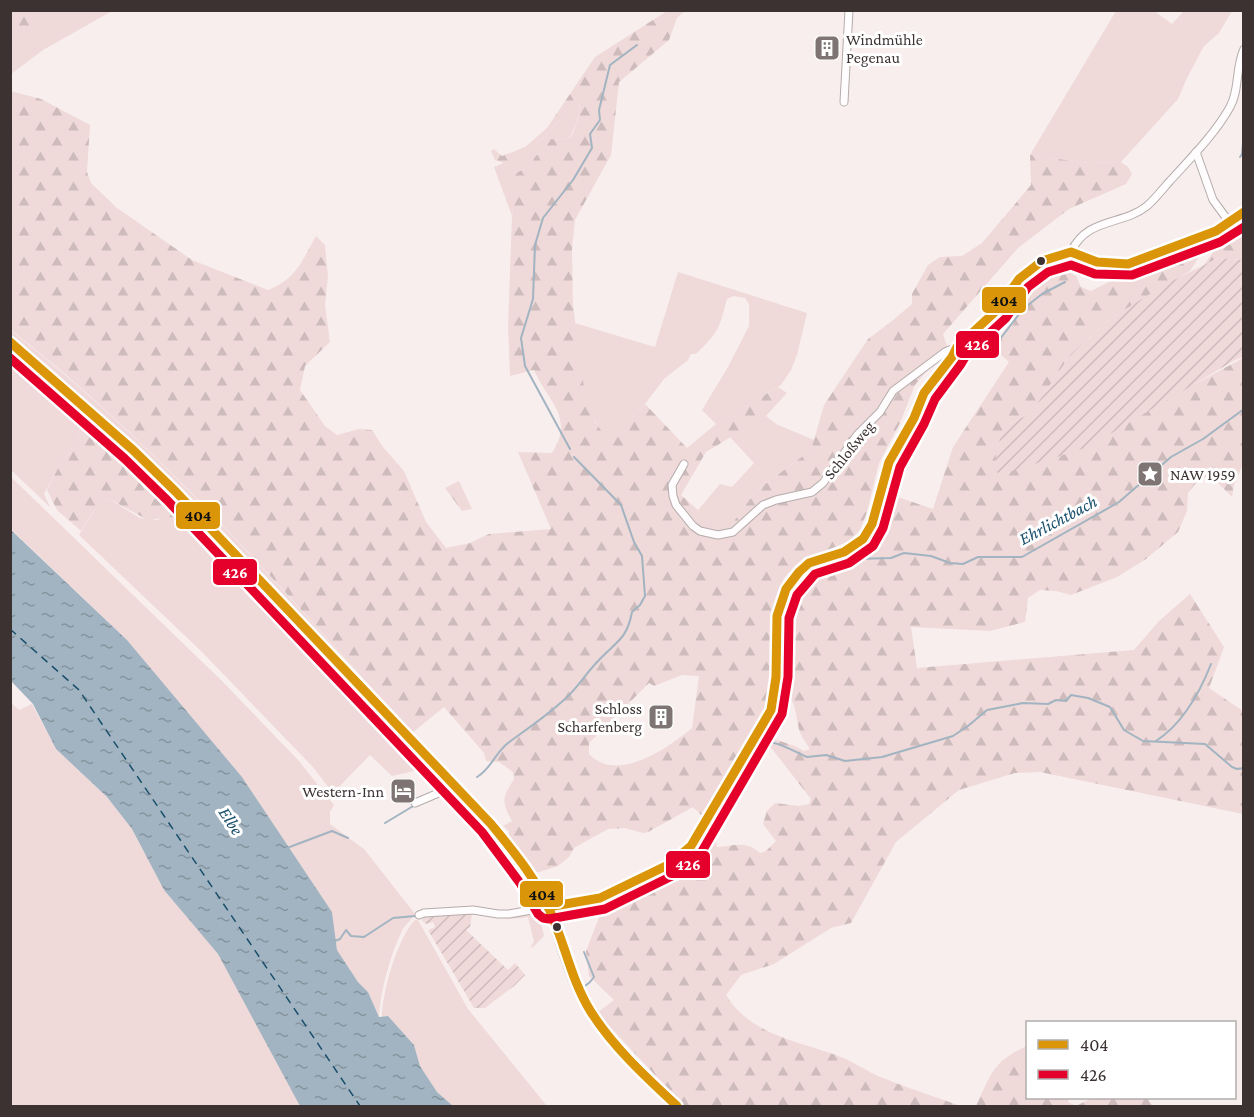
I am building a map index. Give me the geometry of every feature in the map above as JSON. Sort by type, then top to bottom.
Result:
[{"type":"main road","points":[[10,342],[133,450],[176,492],[455,786],[508,846],[550,910],[581,996],[626,1058],[677,1107]]},
{"type":"street","points":[[843,102],[849,10]]},
{"type":"street","points":[[1071,252],[1083,235],[1097,225],[1137,212],[1147,206],[1196,152],[1230,106],[1240,81],[1238,70],[1244,49]]},
{"type":"street","points":[[1196,152],[1213,200],[1230,223]]},
{"type":"street","points":[[419,915],[459,910],[509,914],[550,910],[600,898],[670,864],[691,846],[771,710],[776,677],[777,616],[786,589],[798,572],[809,563],[844,552],[863,539],[872,524],[890,462],[914,418],[924,393],[957,347],[997,310],[1019,279],[1035,266],[1071,252],[1097,262],[1128,264],[1216,231],[1244,212]]},
{"type":"street","name":"Schloßweg","points":[[684,464],[672,485],[673,496],[683,515],[700,531],[718,534],[733,532],[764,505],[812,492],[823,483],[858,435],[880,412],[893,391],[945,352],[957,347]]},
{"type":"street","points":[[416,803],[455,786]]},
{"type":"green space","points":[[11,10],[55,10],[55,11],[11,49]]},
{"type":"green space","points":[[55,11],[112,11],[43,50],[11,74],[10,49]]},
{"type":"green space","points":[[667,11],[685,11],[677,18],[669,40],[619,82],[611,155],[575,220],[572,249],[573,305],[584,388],[595,422],[603,433],[616,429],[645,404],[687,448],[716,424],[778,387],[787,393],[766,416],[706,452],[681,495],[698,510],[694,523],[713,531],[726,532],[756,491],[811,450],[824,405],[868,339],[912,304],[912,294],[928,265],[940,257],[962,256],[982,243],[1031,185],[1030,155],[1088,163],[1121,162],[1132,174],[1126,184],[1069,209],[1018,248],[943,334],[947,346],[915,385],[900,423],[879,463],[867,512],[860,530],[849,541],[798,563],[784,578],[777,602],[769,706],[705,815],[701,815],[693,807],[648,832],[643,833],[625,828],[608,829],[574,848],[569,857],[558,866],[533,874],[509,840],[509,831],[503,826],[512,821],[504,800],[514,779],[513,772],[499,762],[486,761],[484,753],[444,707],[412,733],[269,574],[170,471],[66,375],[11,330],[10,91],[41,99],[90,125],[87,172],[91,183],[117,208],[192,260],[268,290],[278,286],[292,275],[316,236],[325,245],[328,276],[325,305],[330,342],[305,366],[300,390],[325,426],[337,435],[359,429],[372,430],[404,471],[426,522],[446,548],[470,543],[489,534],[551,529],[518,452],[552,453],[561,429],[560,419],[534,370],[510,376],[508,327],[512,216],[513,207],[519,197],[514,177],[531,165],[551,139],[561,140],[571,137],[579,113],[578,98],[545,137],[516,158],[504,163],[495,160],[491,151],[494,149],[502,156],[525,147],[547,128],[595,57]],"holes":[[[682,675],[699,676],[692,728],[670,745],[642,760],[628,764],[614,765],[600,762],[589,754],[589,743],[649,683],[654,686]]]},
{"type":"green space","points":[[1116,11],[1154,11],[1172,24],[1184,11],[1232,11],[1219,33],[1204,46],[1178,99],[1121,162],[1088,163],[1030,155]]},
{"type":"green space","points":[[578,98],[578,118],[570,137],[561,140],[551,139],[531,165],[518,172],[519,198],[513,207],[512,216],[494,167],[520,155],[541,140]]},
{"type":"green space","points":[[1243,217],[1243,260],[1218,258],[1204,265],[1220,242]]},
{"type":"green space","points":[[1215,237],[1190,271],[1111,318],[1071,354],[1031,413],[1004,427],[996,451],[1197,383],[1243,358],[1243,464],[1234,485],[1232,497],[1213,478],[1200,478],[1188,493],[1187,511],[1178,532],[1146,559],[1117,577],[1071,595],[1040,590],[1028,598],[1025,622],[990,631],[911,627],[917,668],[1134,650],[1159,621],[1190,594],[1224,647],[1209,688],[1243,711],[1243,814],[1040,772],[1015,773],[959,790],[896,842],[851,923],[831,928],[774,964],[741,975],[726,995],[748,1020],[762,1028],[792,1041],[841,1057],[888,1080],[961,1106],[684,1106],[597,1013],[614,1000],[589,976],[586,951],[605,902],[673,868],[696,848],[704,835],[716,841],[717,847],[745,845],[760,853],[766,851],[776,841],[763,824],[767,811],[775,803],[798,806],[809,804],[811,799],[769,745],[771,738],[804,751],[810,749],[800,732],[792,701],[785,692],[784,619],[786,607],[797,583],[817,568],[853,555],[863,548],[877,527],[886,493],[933,509],[953,447],[1009,362],[993,348],[1014,323],[1001,311],[1020,287],[1039,271],[1044,274],[1067,271],[1076,276],[1081,287],[1091,291],[1117,278],[1128,268]]},
{"type":"green space","points":[[1218,258],[1243,260],[1243,357],[1088,447],[1000,475],[995,470],[996,451],[1004,427],[1031,413],[1071,354],[1111,318],[1166,284]]},
{"type":"green space","points":[[678,272],[807,313],[791,370],[781,385],[716,424],[702,410],[749,326],[749,304],[745,298],[734,296],[727,299],[717,330],[704,347],[696,354],[691,354],[688,360],[664,379],[645,404],[619,430],[603,433],[595,421],[585,395],[575,323],[655,347]]},
{"type":"green space","points":[[10,330],[120,424],[173,475],[273,579],[418,741],[11,338]]},
{"type":"green space","points":[[10,347],[63,392],[82,422],[75,444],[60,464],[44,494],[50,507],[11,470]]},
{"type":"green space","points":[[63,392],[142,463],[371,704],[368,708],[343,686],[194,525],[180,516],[148,520],[107,498],[102,499],[81,531],[57,510],[47,490],[60,464],[75,444],[82,423],[59,397],[59,394]]},
{"type":"green space","points":[[766,416],[776,424],[814,440],[811,450],[756,491],[726,532],[713,532],[693,524],[698,510],[720,484],[732,487],[754,463],[730,437]]},
{"type":"green space","points":[[10,476],[222,681],[298,760],[334,805],[330,812],[330,824],[364,849],[415,914],[403,929],[390,960],[379,1017],[368,992],[358,982],[337,950],[332,912],[242,777],[127,640],[11,529]]},
{"type":"green space","points":[[459,481],[472,509],[462,511],[445,488]]},
{"type":"green space","points":[[107,498],[140,518],[157,520],[180,516],[194,525],[343,686],[368,708],[371,704],[431,767],[392,776],[370,755],[333,793],[312,766],[201,651],[79,535],[102,499]]},
{"type":"green space","points":[[10,702],[19,710],[32,704],[56,749],[107,797],[132,829],[164,890],[218,954],[301,1106],[11,1106]]},
{"type":"green space","points":[[546,913],[546,916],[540,919],[544,936],[532,948],[534,942],[528,917],[507,918],[465,914],[509,916]]},
{"type":"green space","points":[[472,914],[470,927],[466,930],[508,970],[515,963],[525,975],[485,1008],[474,1008],[428,930],[435,927],[433,922],[426,924],[425,921],[441,915]]},
{"type":"green space","points":[[451,915],[425,920],[426,924],[422,921],[424,917]]},
{"type":"green space","points":[[415,920],[418,920],[468,1009],[547,1106],[453,1106],[437,1092],[420,1066],[414,1045],[388,1016],[382,1017],[392,966],[403,939]]},
{"type":"green space","points":[[1026,1047],[1026,1099],[1069,1099],[1068,1102],[1076,1106],[976,1106],[994,1070],[1007,1057]]},
{"type":"green space","points":[[1090,1099],[1148,1099],[1153,1106],[1076,1106]]},
{"type":"water","name":"Elbe","points":[[10,529],[127,640],[242,777],[332,912],[337,950],[358,982],[368,992],[379,1017],[388,1016],[414,1045],[420,1066],[437,1092],[453,1106],[300,1106],[218,954],[164,890],[132,829],[107,797],[56,749],[33,704],[11,681]]},
{"type":"waterway","points":[[570,449],[525,366],[521,338],[533,299],[535,245],[543,218],[573,180],[592,148],[590,134],[600,120],[599,110],[610,65],[637,45]]},
{"type":"waterway","points":[[1240,157],[1244,132]]},
{"type":"waterway","points":[[993,348],[1023,309],[1042,294],[1065,282]]},
{"type":"waterway","name":"Ehrlichtbach","points":[[856,559],[891,558],[904,553],[931,556],[950,563],[963,564],[978,557],[1022,557],[1119,502],[1171,457],[1203,439],[1244,409]]},
{"type":"waterway","points":[[477,777],[486,770],[508,743],[570,694],[624,634],[632,612],[645,596],[642,556],[634,542],[621,505],[574,457]]},
{"type":"waterway","points":[[836,559],[844,561],[856,559],[871,544],[887,522]]},
{"type":"waterway","points":[[796,584],[809,571],[822,564]]},
{"type":"waterway","points":[[782,629],[784,610]]},
{"type":"waterway","points":[[1156,741],[1182,717],[1211,664]]},
{"type":"waterway","points":[[777,706],[781,679]]},
{"type":"waterway","points":[[760,741],[779,744],[807,757],[826,755],[845,761],[882,757],[953,736],[987,710],[1023,703],[1048,704],[1056,700],[1066,701],[1071,695],[1088,698],[1110,707],[1124,730],[1143,741],[1205,744],[1232,767],[1244,768]]},
{"type":"waterway","points":[[756,746],[775,712]]},
{"type":"waterway","points":[[385,823],[415,805]]},
{"type":"waterway","points":[[287,848],[332,831],[348,838]]},
{"type":"waterway","points":[[335,941],[340,939],[346,930],[351,936],[364,937],[393,918],[415,916]]},
{"type":"waterway","points":[[584,952],[594,977],[585,986]]},
{"type":"ferry route","points":[[10,629],[79,690],[360,1106]]},
{"type":"transit line","name":"404","points":[[548,907],[600,898],[670,864],[691,846],[771,710],[776,677],[777,616],[786,589],[809,563],[844,552],[863,539],[872,524],[889,462],[914,418],[924,393],[957,347],[997,310],[1019,279],[1042,261],[1071,252],[1097,262],[1128,264],[1216,231],[1244,212]]},
{"type":"transit line","name":"426","points":[[10,358],[125,459],[167,500],[482,832],[520,883],[538,914],[549,919],[605,909],[676,874],[701,853],[782,714],[788,677],[789,618],[797,595],[815,574],[849,563],[873,546],[883,528],[900,467],[935,399],[967,354],[1006,318],[1028,287],[1048,272],[1071,265],[1095,274],[1132,275],[1220,242],[1244,227]]},
{"type":"transit line","name":"404","points":[[10,342],[133,450],[176,492],[491,824],[538,887],[555,924],[578,987],[591,1012],[620,1050],[677,1106]]},
{"type":"place","name":"Windmühle Pegenau","points":[[827,48]]},
{"type":"place","name":"NAW 1959","points":[[1150,474]]},
{"type":"place","name":"Schloss Scharfenberg","points":[[661,717]]},
{"type":"place","name":"Western-Inn","points":[[403,791]]}]
